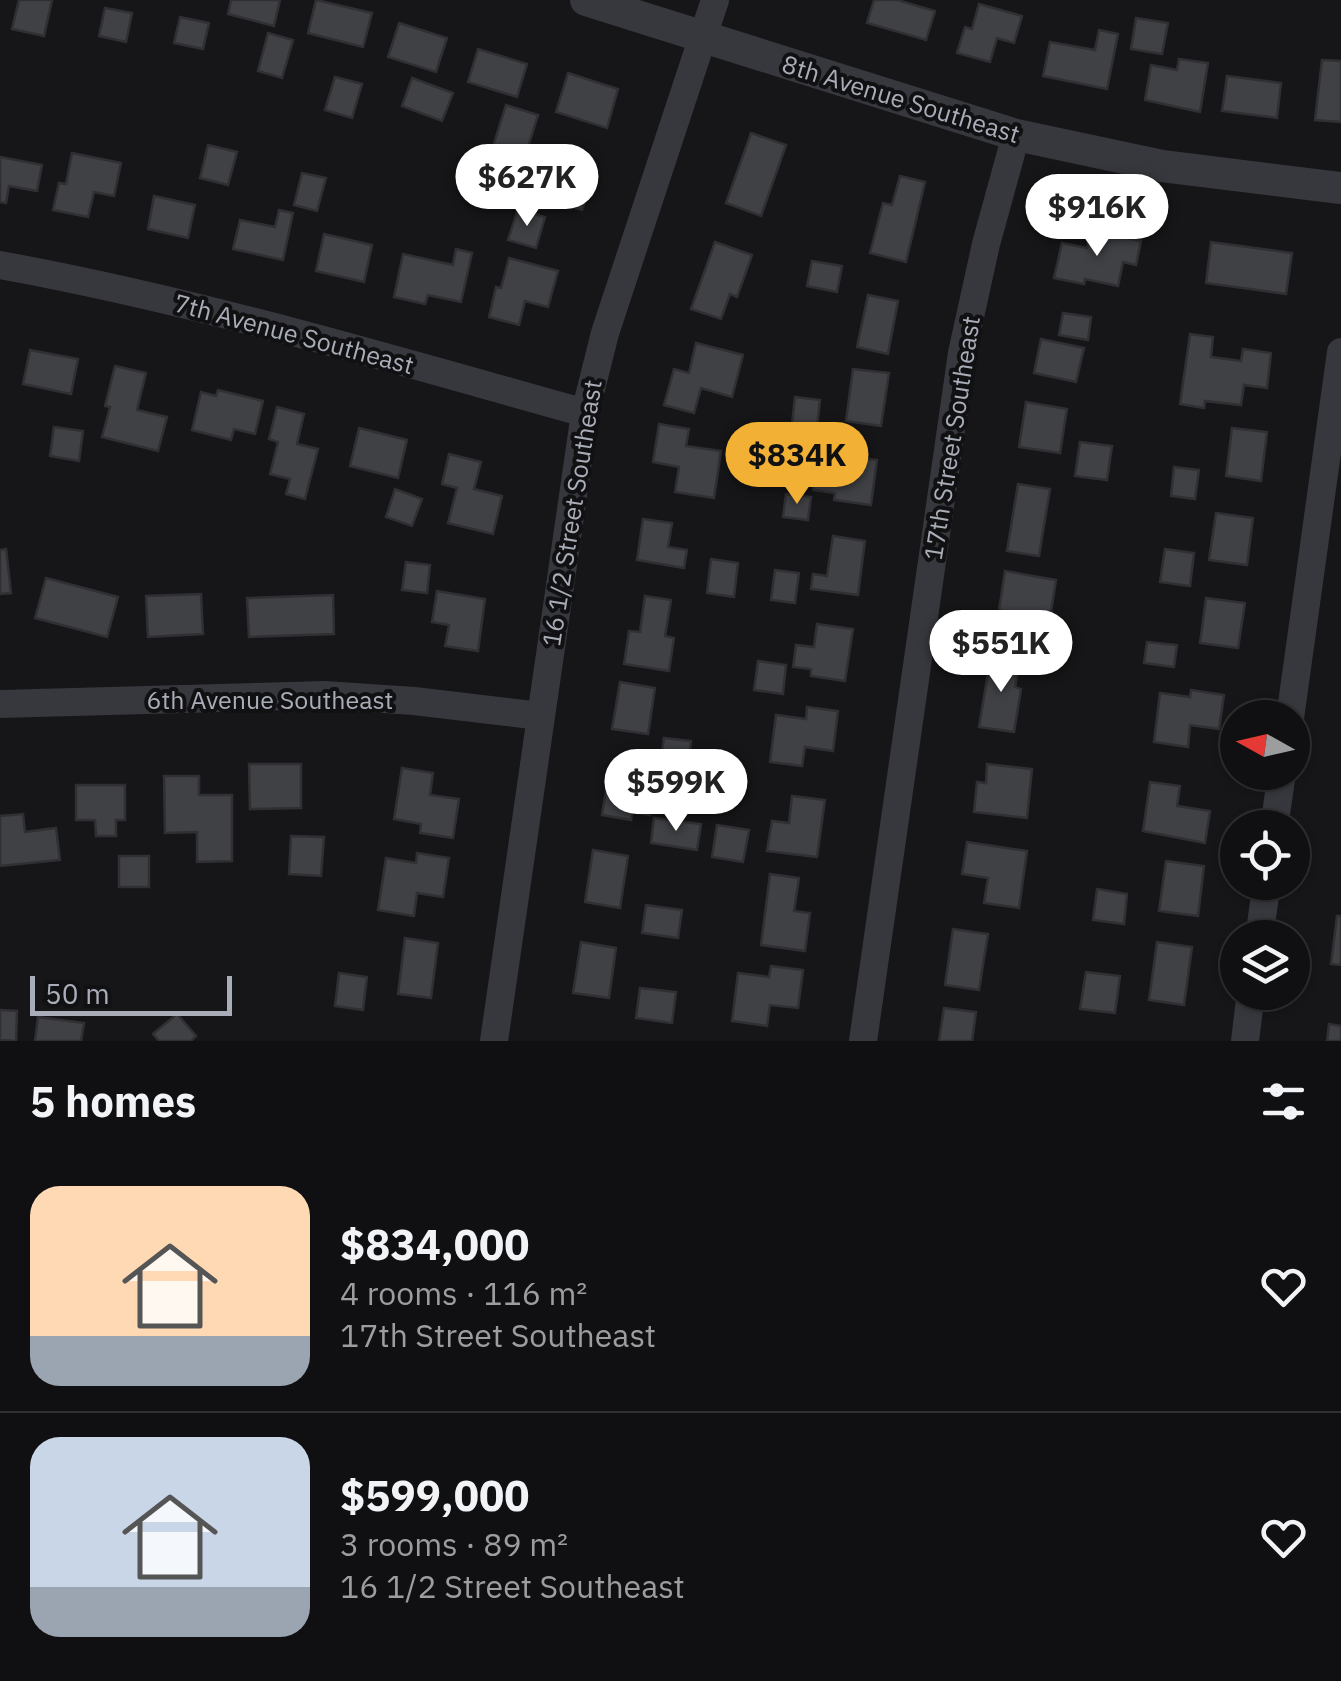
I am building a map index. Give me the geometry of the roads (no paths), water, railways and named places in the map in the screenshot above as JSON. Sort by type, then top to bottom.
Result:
[{"type":"street","name":"8th Avenue Southeast","points":[[586,0],[1016,135],[1162,166],[1341,188]]},
{"type":"street","name":"16 1/2 Street Southeast","points":[[494,1041],[585,413],[605,333],[715,0]]},
{"type":"street","name":"17th Street Southeast","points":[[863,1041],[962,353],[1016,135]]},
{"type":"street","name":"7th Avenue Southeast","points":[[0,266],[70,278],[329,341],[585,413]]},
{"type":"street","points":[[1293,700],[1341,352]]},
{"type":"street","name":"6th Avenue Southeast","points":[[0,704],[324,695],[540,716]]},
{"type":"street","points":[[1244,1041],[1248,1010]]}]
